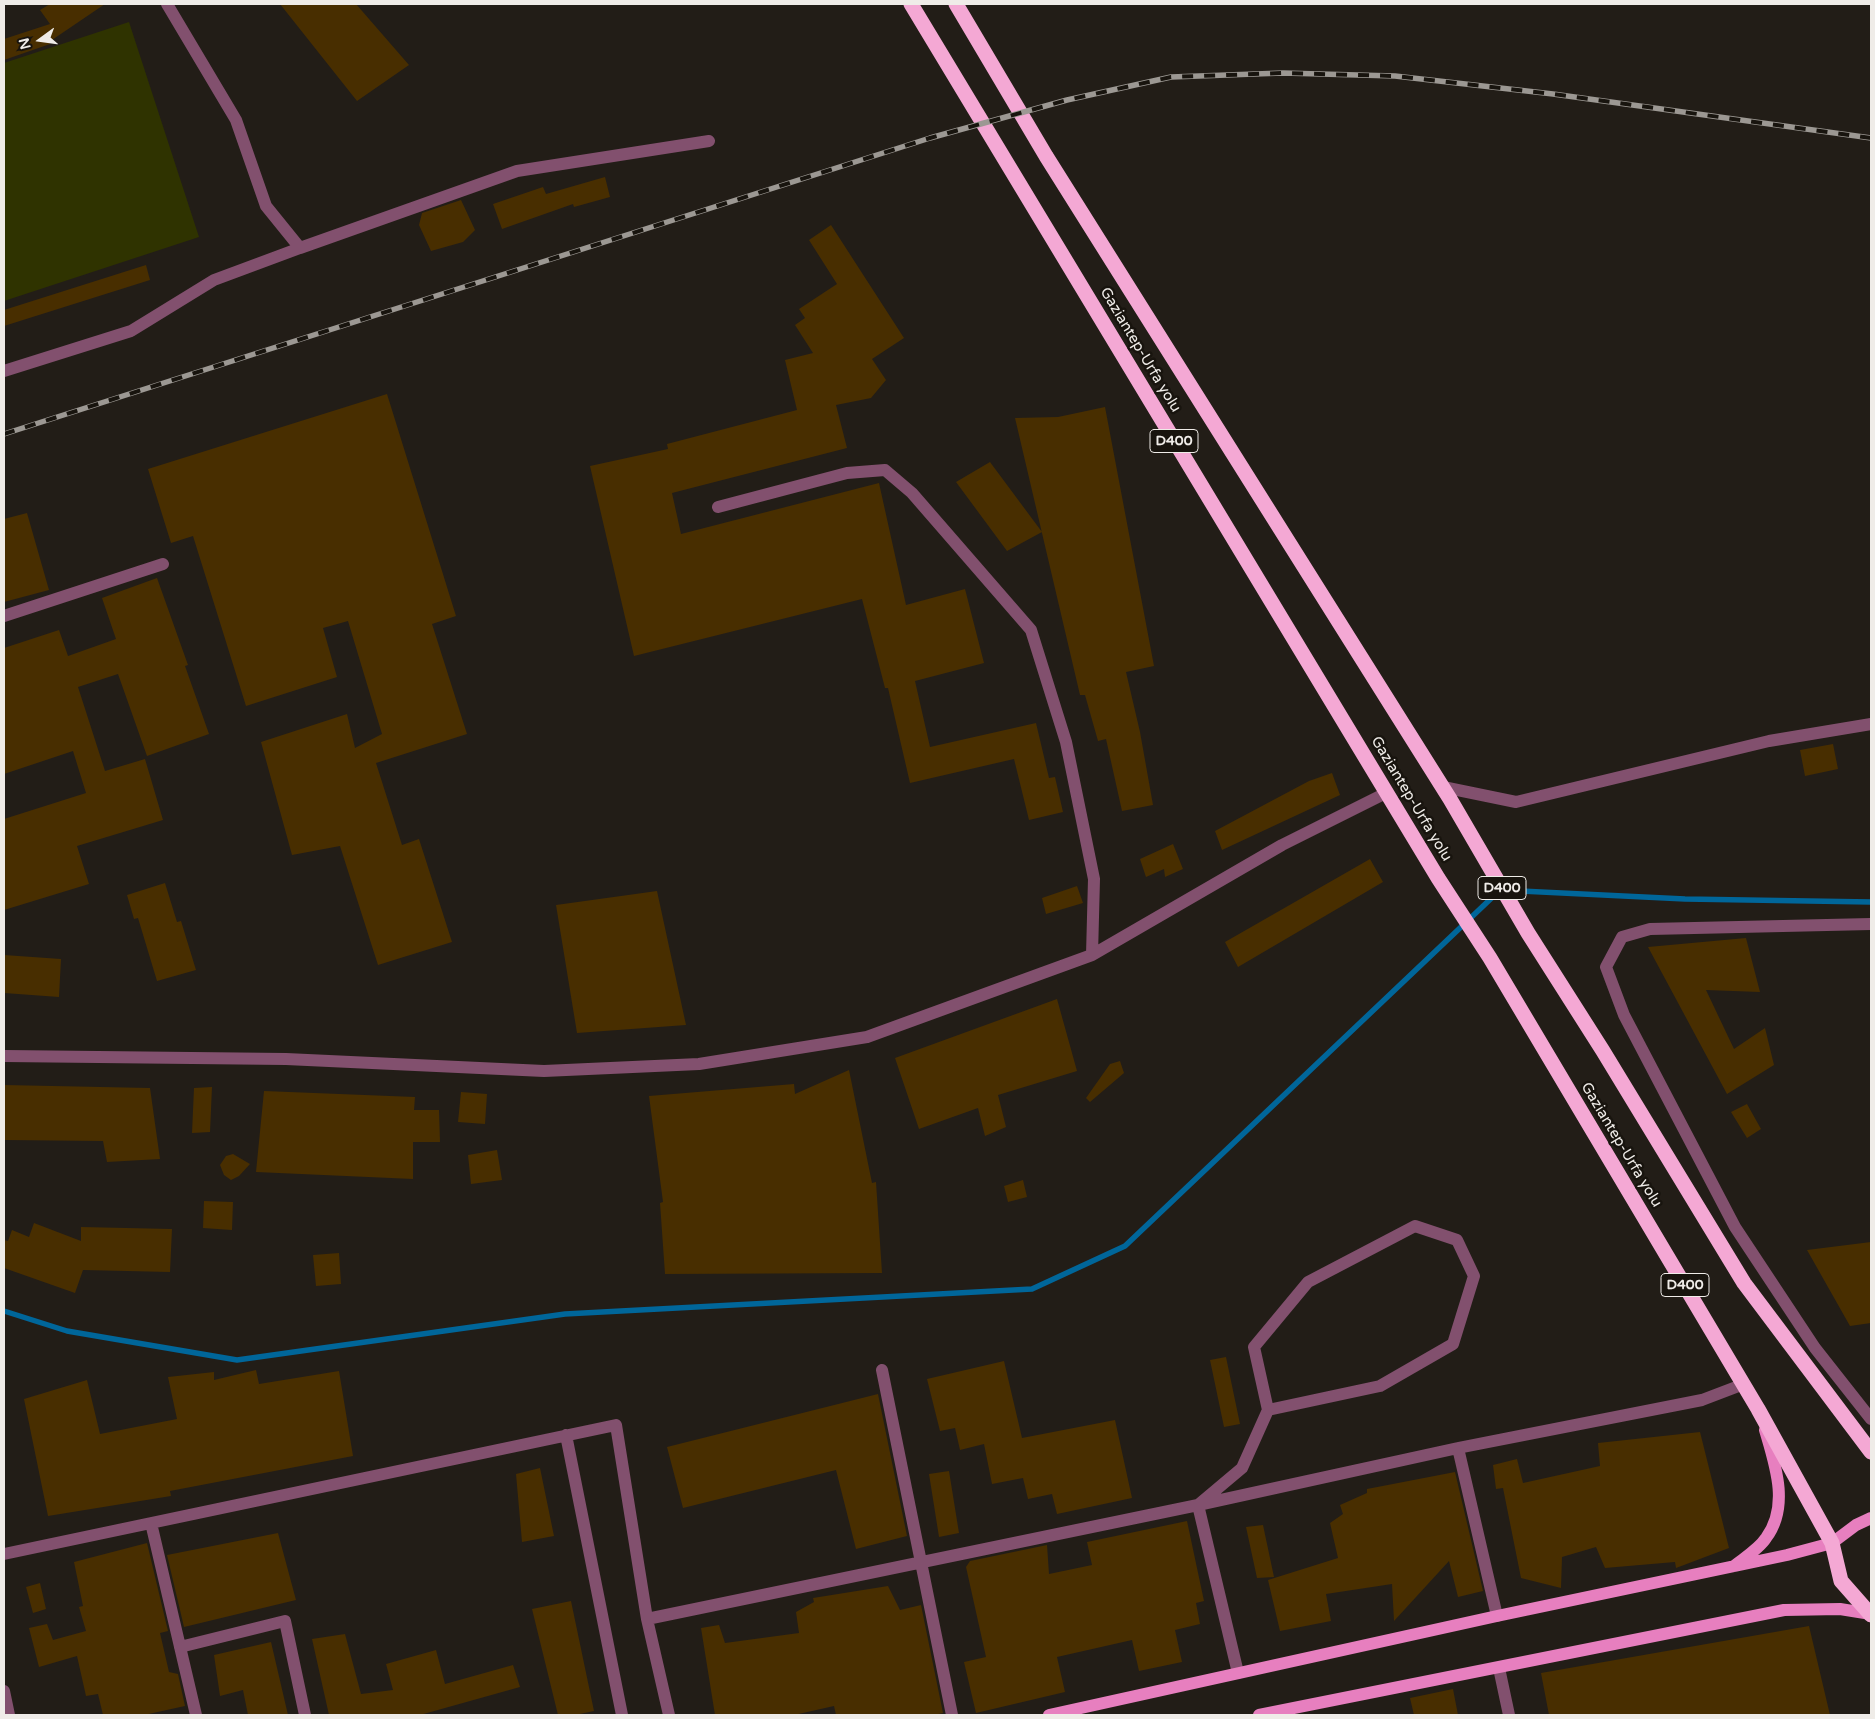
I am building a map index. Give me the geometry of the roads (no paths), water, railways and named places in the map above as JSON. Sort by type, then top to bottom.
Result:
[{"type":"highway","name":"Gaziantep-Urfa yolu","points":[[911,4],[1386,793],[1490,958],[1744,1384],[1832,1543],[1842,1581],[1871,1614]]},
{"type":"highway","name":"Gaziantep-Urfa yolu","points":[[956,4],[1046,156],[1443,787],[1528,933],[1603,1051],[1744,1283],[1871,1452]]},
{"type":"main road","points":[[1732,1567],[1766,1538],[1777,1512],[1778,1474],[1758,1409]]},
{"type":"main road","points":[[1049,1715],[1497,1616],[1732,1567],[1832,1543],[1856,1525],[1871,1518]]},
{"type":"main road","points":[[1259,1715],[1784,1610],[1840,1609],[1871,1614]]},
{"type":"street","points":[[167,4],[236,120],[266,206],[300,248]]},
{"type":"street","points":[[4,371],[131,331],[214,280],[517,171],[709,141]]},
{"type":"street","points":[[718,508],[847,473],[885,470],[912,493],[1030,630],[1066,742],[1094,879],[1092,955]]},
{"type":"street","points":[[4,616],[163,564]]},
{"type":"street","points":[[1443,787],[1516,802],[1760,743],[1871,724]]},
{"type":"street","points":[[4,1056],[286,1059],[544,1072],[699,1064],[867,1037],[1092,955],[1282,845],[1386,793]]},
{"type":"street","points":[[1871,924],[1650,929],[1622,937],[1606,967],[1624,1015],[1735,1227],[1816,1348],[1871,1419]]},
{"type":"street","points":[[1198,1505],[1242,1468],[1268,1410],[1254,1347],[1308,1282],[1415,1226],[1457,1240],[1474,1276],[1453,1344],[1380,1386],[1268,1410]]},
{"type":"street","points":[[882,1370],[952,1715]]},
{"type":"street","points":[[648,1619],[1198,1505],[1458,1448],[1702,1400],[1744,1384]]},
{"type":"street","points":[[4,1554],[616,1425],[648,1619],[669,1715]]},
{"type":"street","points":[[566,1435],[622,1715]]},
{"type":"street","points":[[1458,1448],[1497,1616]]},
{"type":"street","points":[[1198,1505],[1238,1673]]},
{"type":"street","points":[[152,1523],[196,1715]]},
{"type":"street","points":[[180,1647],[285,1621],[305,1715]]},
{"type":"street","points":[[1498,1668],[1509,1715]]},
{"type":"street","points":[[4,1691],[9,1715]]},
{"type":"waterway","points":[[4,1311],[67,1331],[237,1360],[565,1314],[1032,1289],[1125,1246],[1500,890],[1685,899],[1871,902]]},
{"type":"railway","points":[[4,434],[930,138],[1067,100],[1171,77],[1283,73],[1395,76],[1553,94],[1871,138]]}]
